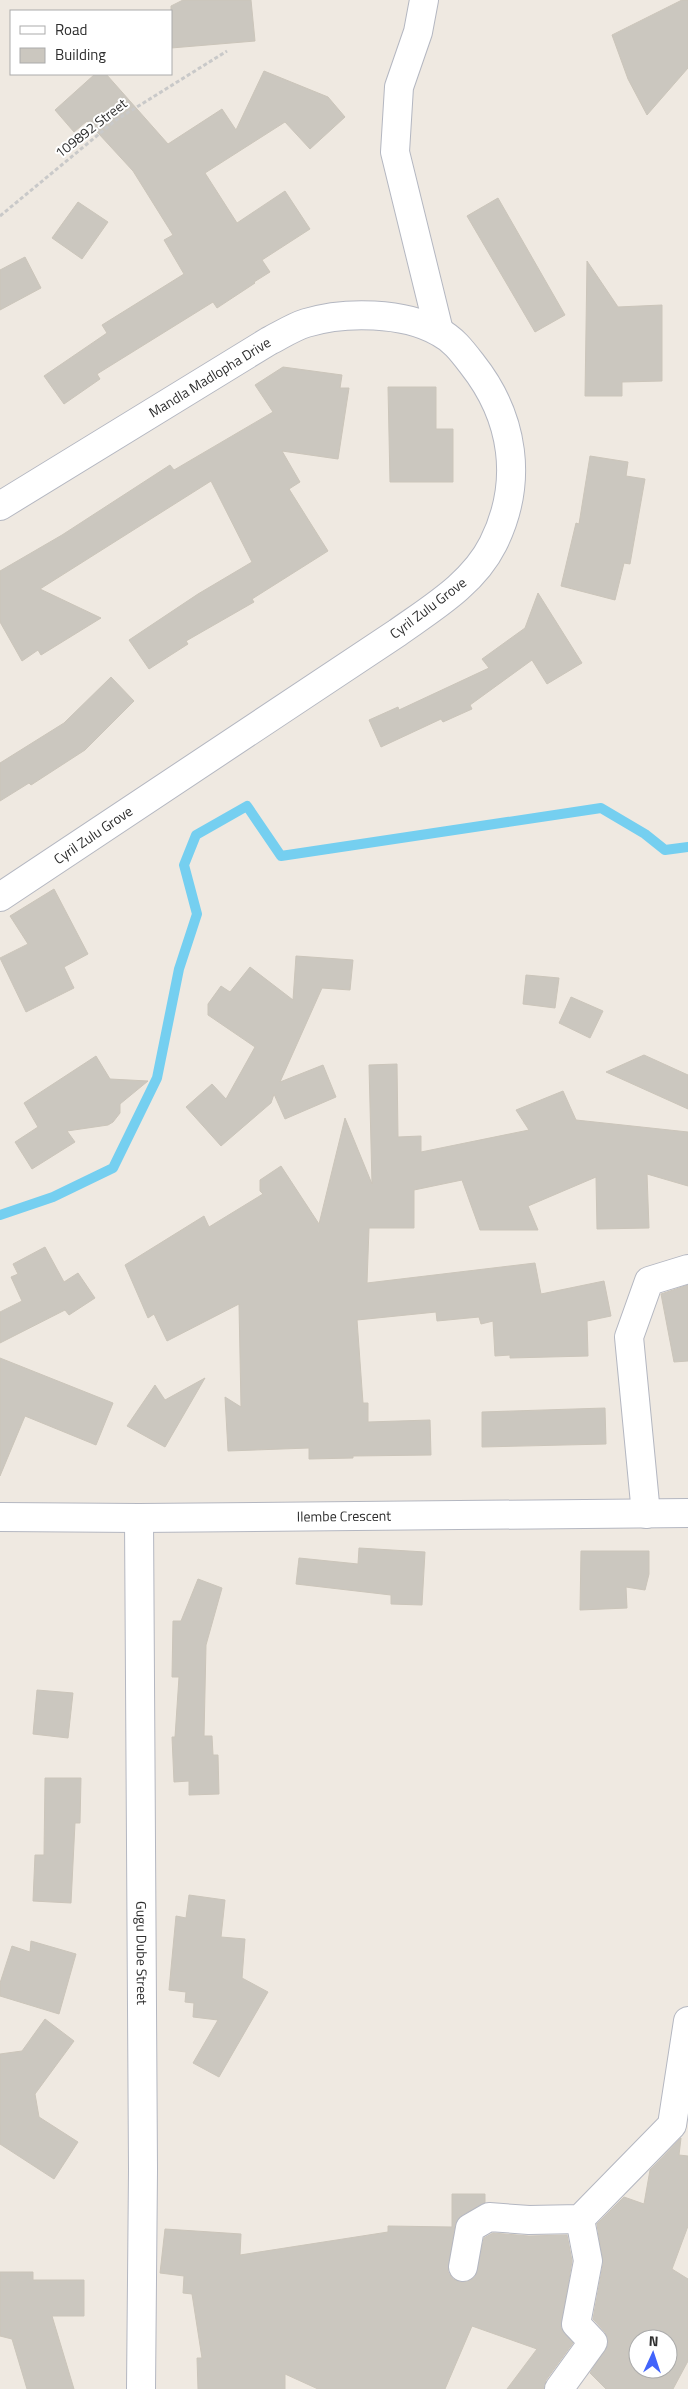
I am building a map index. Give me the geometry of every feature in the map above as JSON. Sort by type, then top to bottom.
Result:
[{"type":"street","points":[[424,0],[418,32],[399,87],[395,152],[439,331]]},
{"type":"street","name":"Mandla Madlopha Drive","points":[[0,506],[268,341],[306,323],[352,315],[397,318],[439,331]]},
{"type":"street","name":"Cyril Zulu Grove","points":[[0,897],[396,633],[450,595],[473,573],[492,546],[506,513],[512,474],[509,440],[498,407],[480,374],[456,343],[439,331]]},
{"type":"street","points":[[646,1514],[629,1337],[649,1281],[688,1269]]},
{"type":"street","name":"Ilembe Crescent","points":[[0,1516],[139,1518],[688,1514]]},
{"type":"street","name":"Gugu Dube Street","points":[[139,1518],[143,2160],[141,2389]]},
{"type":"street","points":[[463,2267],[470,2228],[489,2217],[529,2220],[580,2219],[672,2125],[688,2021]]},
{"type":"street","points":[[559,2389],[593,2342],[576,2324],[588,2261],[580,2219]]},
{"type":"path","name":"109892 Street","points":[[0,216],[116,120],[227,51]]},
{"type":"building","points":[[183,0],[251,0],[255,41],[172,48],[171,6]]},
{"type":"building","points":[[682,0],[688,0],[688,68],[647,115],[628,79],[612,35]]},
{"type":"building","points":[[264,71],[328,97],[345,117],[310,149],[285,122],[205,173],[237,223],[285,191],[310,229],[262,260],[270,272],[255,283],[217,308],[213,302],[97,374],[100,379],[64,404],[44,376],[107,333],[102,325],[184,274],[164,240],[173,235],[133,171],[87,121],[74,132],[55,110],[94,75],[107,75],[168,144],[222,109],[236,130]]},
{"type":"building","points":[[498,198],[565,315],[535,332],[467,216]]},
{"type":"building","points":[[78,202],[108,222],[82,259],[52,238]]},
{"type":"building","points":[[25,257],[41,288],[0,310],[0,270]]},
{"type":"building","points":[[587,261],[618,307],[662,305],[662,381],[622,382],[622,396],[585,396]]},
{"type":"building","points":[[283,367],[342,375],[340,388],[349,388],[338,459],[282,451],[300,482],[289,489],[328,551],[252,599],[254,602],[186,641],[188,644],[149,669],[129,640],[198,594],[252,562],[211,481],[40,589],[101,618],[41,655],[38,650],[22,661],[0,622],[0,571],[62,535],[170,465],[174,470],[273,412],[255,385]]},
{"type":"building","points":[[388,387],[436,387],[436,429],[453,429],[453,482],[390,482]]},
{"type":"building","points":[[590,456],[628,462],[626,476],[645,479],[630,564],[624,563],[615,600],[561,586],[576,523],[579,524]]},
{"type":"building","points":[[538,593],[582,663],[547,684],[532,660],[470,705],[472,709],[443,722],[441,719],[381,747],[369,720],[398,707],[399,710],[489,668],[482,659],[525,628]]},
{"type":"building","points":[[111,677],[134,701],[85,750],[31,785],[29,783],[0,801],[0,763],[64,723]]},
{"type":"building","points":[[54,889],[88,954],[64,967],[74,988],[26,1012],[0,958],[28,944],[10,916]]},
{"type":"building","points":[[296,956],[353,960],[350,990],[322,988],[280,1082],[323,1065],[336,1097],[285,1119],[274,1094],[271,1103],[221,1146],[186,1107],[212,1084],[226,1099],[255,1047],[208,1015],[208,1004],[221,986],[230,992],[250,967],[293,1000]]},
{"type":"building","points":[[526,975],[559,978],[555,1008],[523,1004]]},
{"type":"building","points":[[571,997],[603,1011],[590,1038],[559,1023]]},
{"type":"building","points":[[644,1055],[688,1075],[688,1109],[606,1072]]},
{"type":"building","points":[[96,1056],[110,1079],[148,1081],[120,1104],[120,1113],[113,1122],[108,1125],[67,1131],[75,1142],[32,1169],[15,1142],[38,1127],[24,1103]]},
{"type":"building","points":[[397,1064],[398,1137],[421,1136],[421,1152],[529,1130],[516,1110],[563,1091],[576,1120],[688,1132],[688,1186],[647,1174],[649,1228],[597,1229],[596,1177],[528,1206],[538,1230],[480,1230],[462,1180],[414,1190],[414,1228],[369,1228],[367,1283],[535,1263],[541,1294],[604,1281],[611,1316],[587,1321],[588,1356],[510,1358],[510,1355],[495,1356],[493,1321],[481,1324],[479,1317],[437,1321],[436,1312],[357,1320],[363,1403],[368,1403],[368,1422],[430,1420],[431,1455],[353,1456],[353,1458],[309,1459],[309,1448],[228,1451],[225,1397],[241,1407],[239,1304],[167,1341],[154,1314],[148,1318],[125,1265],[204,1216],[209,1227],[263,1194],[260,1191],[260,1180],[281,1166],[319,1224],[345,1118],[372,1184],[369,1065]]},
{"type":"building","points":[[45,1247],[64,1282],[78,1273],[95,1298],[69,1315],[65,1310],[0,1343],[0,1312],[22,1301],[11,1277],[18,1274],[13,1264]]},
{"type":"building","points":[[688,1285],[688,1361],[674,1362],[661,1294]]},
{"type":"building","points":[[0,1358],[113,1403],[96,1445],[25,1416],[0,1476]]},
{"type":"building","points":[[205,1378],[165,1447],[127,1426],[155,1385],[165,1400]]},
{"type":"building","points":[[605,1408],[606,1444],[482,1447],[482,1412]]},
{"type":"building","points":[[359,1548],[425,1552],[422,1605],[391,1604],[391,1595],[296,1584],[299,1558],[358,1564]]},
{"type":"building","points":[[581,1551],[649,1551],[649,1574],[645,1590],[626,1587],[627,1608],[580,1610]]},
{"type":"building","points":[[198,1579],[222,1588],[206,1645],[204,1736],[212,1736],[213,1755],[218,1755],[219,1794],[189,1795],[189,1781],[174,1782],[172,1737],[175,1737],[179,1677],[172,1677],[173,1621],[181,1621]]},
{"type":"building","points":[[37,1690],[73,1693],[68,1738],[33,1734]]},
{"type":"building","points":[[45,1778],[81,1778],[80,1823],[75,1823],[71,1903],[33,1901],[35,1855],[44,1855]]},
{"type":"building","points":[[189,1895],[225,1900],[221,1937],[245,1939],[242,1978],[268,1992],[219,2077],[193,2063],[218,2020],[193,2017],[194,2003],[185,2002],[186,1992],[169,1990],[176,1916],[186,1918]]},
{"type":"building","points":[[31,1941],[76,1954],[59,2014],[0,1996],[0,1983],[12,1946],[30,1952]]},
{"type":"building","points":[[45,2019],[74,2041],[35,2094],[39,2117],[78,2142],[54,2179],[0,2144],[0,2054],[22,2051]]},
{"type":"building","points":[[681,2138],[679,2155],[688,2156],[688,2226],[672,2269],[688,2279],[688,2361],[673,2389],[606,2389],[590,2373],[608,2344],[605,2332],[593,2319],[603,2264],[597,2224],[624,2197],[644,2204],[650,2170]]},
{"type":"building","points":[[452,2194],[485,2194],[485,2203],[462,2215],[455,2225],[448,2272],[453,2279],[460,2282],[469,2281],[475,2277],[484,2238],[493,2233],[529,2236],[567,2235],[572,2261],[561,2328],[573,2343],[546,2380],[544,2389],[507,2389],[537,2349],[472,2326],[445,2389],[318,2389],[285,2374],[285,2389],[198,2389],[197,2358],[202,2358],[192,2294],[183,2293],[184,2276],[160,2273],[165,2229],[241,2234],[240,2255],[388,2232],[388,2226],[452,2227]]},
{"type":"building","points":[[0,2272],[33,2272],[33,2280],[84,2280],[84,2316],[52,2316],[74,2389],[27,2389],[12,2339],[0,2336]]},
{"type":"waterway","points":[[0,1215],[53,1197],[113,1168],[157,1078],[179,969],[197,914],[184,865],[196,835],[247,806],[281,856],[601,808],[645,834],[665,850],[688,847]]}]
